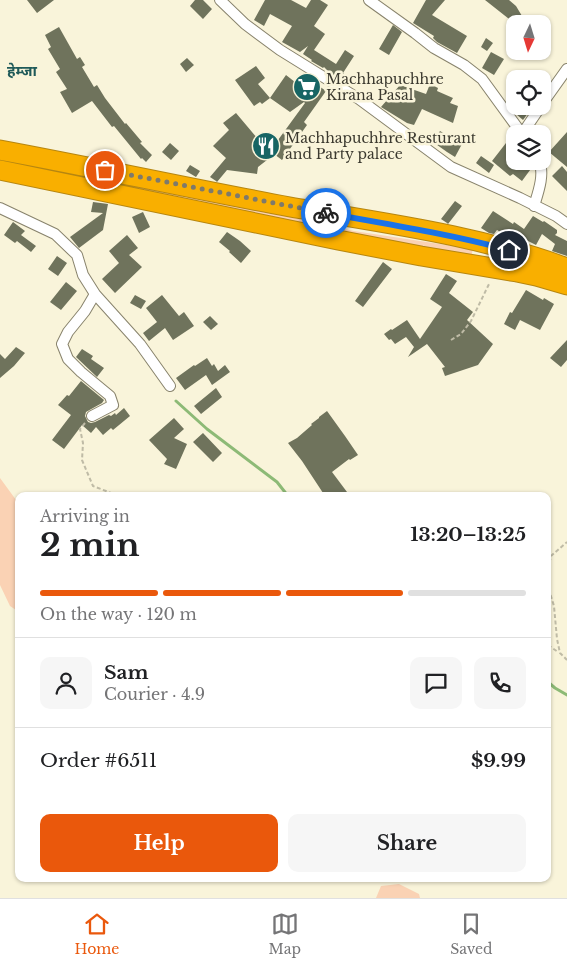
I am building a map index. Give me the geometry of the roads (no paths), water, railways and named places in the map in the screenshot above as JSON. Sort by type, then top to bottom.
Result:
[{"type":"highway","points":[[0,150],[463,238],[524,254],[567,268]]},
{"type":"highway","points":[[0,170],[328,238],[536,276],[567,285]]},
{"type":"street","points":[[220,0],[245,24],[280,50],[359,99],[451,167],[556,216],[567,224]]},
{"type":"street","points":[[368,0],[416,33],[434,48],[464,65],[482,79],[515,125]]},
{"type":"street","points":[[551,91],[567,69]]},
{"type":"street","points":[[534,206],[540,186],[540,170]]},
{"type":"street","points":[[0,208],[56,234],[77,255],[83,275],[95,294],[140,344],[170,386]]},
{"type":"street","points":[[92,416],[113,405],[110,396],[68,359],[62,344],[68,332],[85,311],[95,294]]},
{"type":"waterway","points":[[176,401],[207,429],[277,482],[285,492]]},
{"type":"waterway","points":[[551,685],[567,695]]},
{"type":"place","name":"Machhapuchhre Kirana Pasal","points":[[307,87]]},
{"type":"place","name":"Machhapuchhre Resturant and Party palace","points":[[266,146]]},
{"type":"district","name":"हेम्जा","points":[[22,71]]}]
